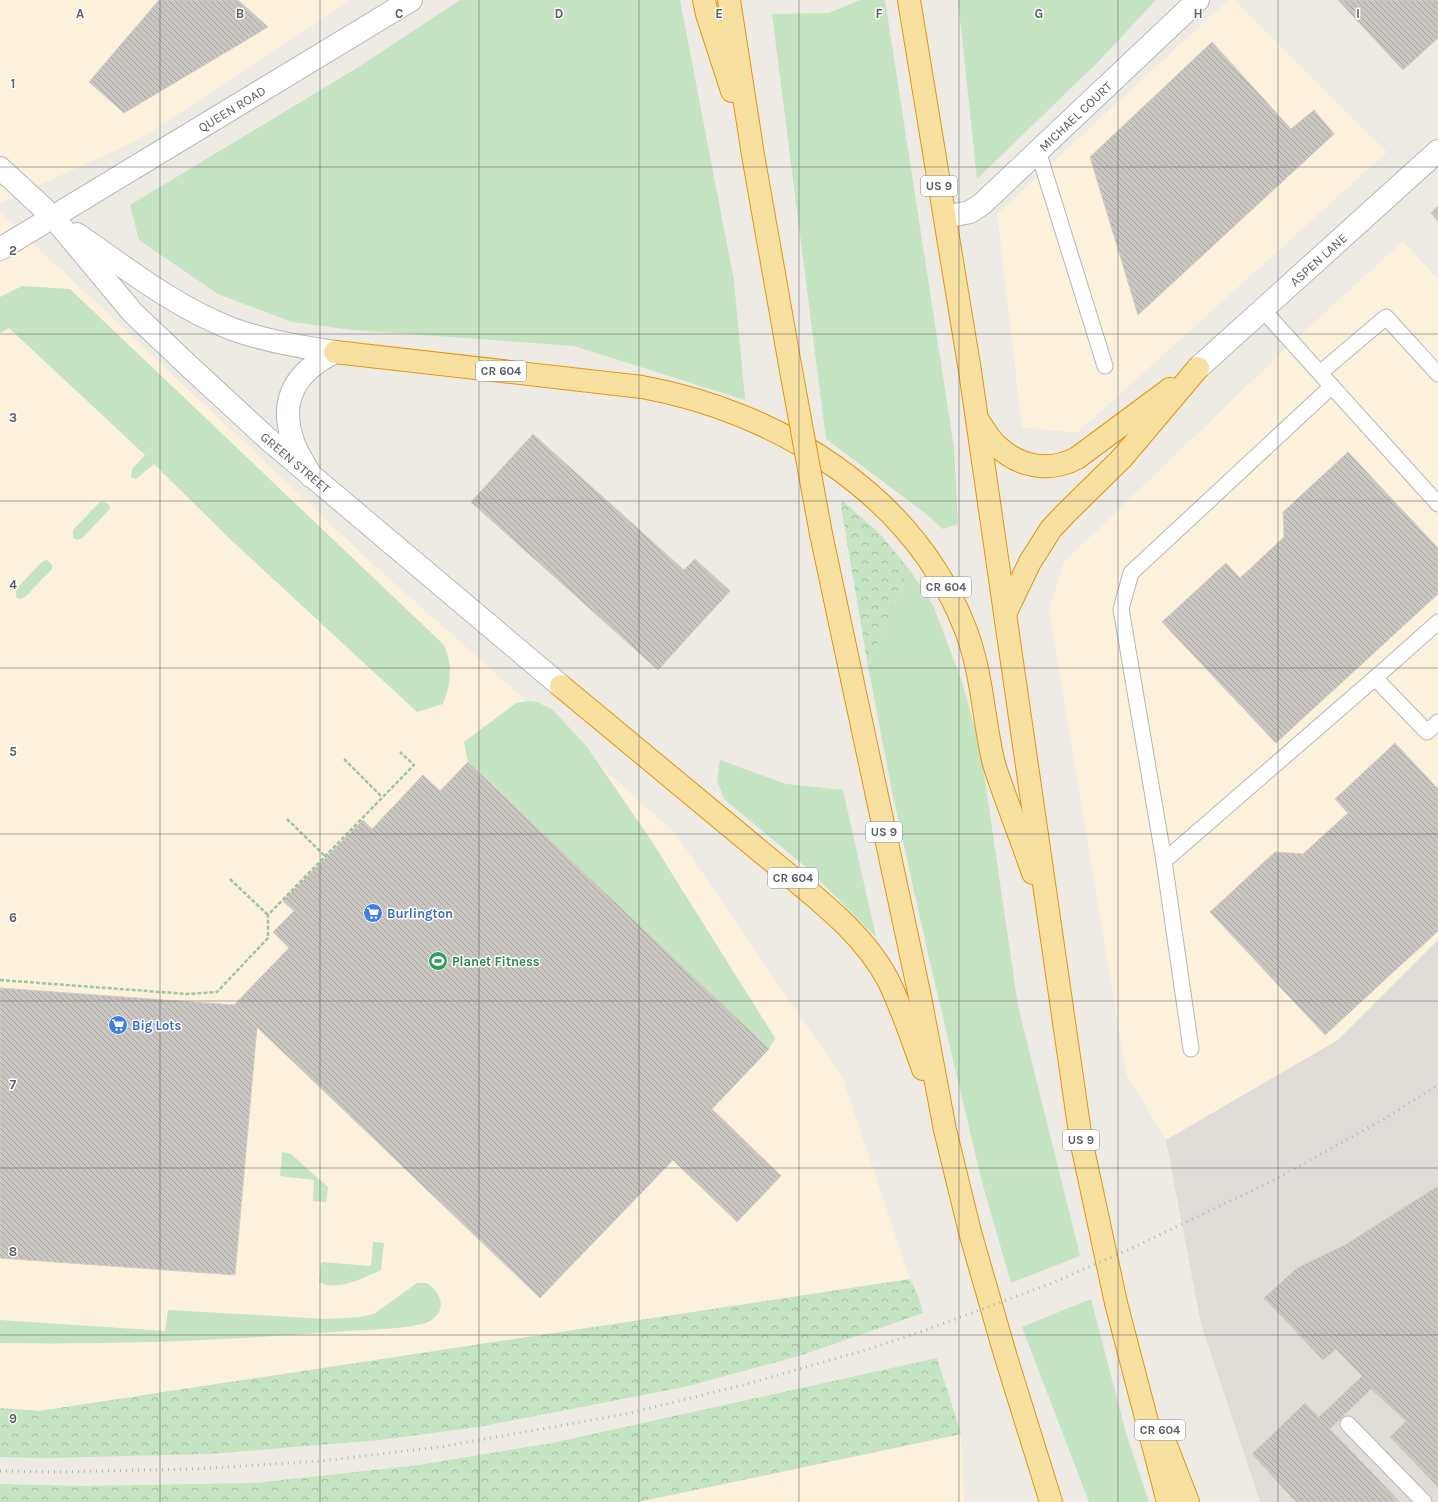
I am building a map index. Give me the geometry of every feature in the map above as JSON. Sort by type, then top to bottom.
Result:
[{"type":"highway","points":[[704,0],[707,14],[753,155]]},
{"type":"highway","name":"US 9","points":[[729,0],[753,155],[821,534],[918,990],[945,1130],[970,1232],[1004,1354],[1051,1502]]},
{"type":"highway","name":"US 9","points":[[909,0],[977,418],[1081,1140],[1115,1296],[1168,1502]]},
{"type":"highway","name":"CR 604","points":[[335,352],[642,387],[693,398],[739,414],[790,438],[816,453],[864,488],[909,533],[940,576],[958,610],[973,652],[980,679],[993,761],[1049,919]]},
{"type":"highway","points":[[977,418],[995,444],[1022,463],[1050,467],[1066,464],[1077,458],[1198,368]]},
{"type":"highway","points":[[1005,614],[1030,562],[1051,530],[1065,514],[1122,458],[1198,368]]},
{"type":"highway","name":"CR 604","points":[[561,686],[826,906],[854,934],[874,959],[898,1002],[945,1130]]},
{"type":"highway","name":"CR 604","points":[[1131,1359],[1188,1502]]},
{"type":"street","name":"QUEEN ROAD","points":[[0,250],[411,0]]},
{"type":"street","name":"MICHAEL COURT","points":[[945,217],[970,212],[982,204],[1198,0]]},
{"type":"street","name":"ASPEN LANE","points":[[1198,368],[1438,151]]},
{"type":"street","name":"GREEN STREET","points":[[0,168],[53,217],[133,313],[263,434],[561,686]]},
{"type":"street","name":"GREEN STREET","points":[[53,217],[160,292],[204,316],[258,337],[283,344],[335,352]]},
{"type":"street","points":[[312,476],[292,439],[289,427],[290,402],[293,390],[307,369],[335,352]]},
{"type":"lane","points":[[1038,151],[1105,366]]},
{"type":"lane","points":[[1263,310],[1438,504]]},
{"type":"lane","points":[[1320,373],[1386,317],[1438,374]]},
{"type":"lane","points":[[1191,1049],[1164,861],[1121,609],[1131,573],[1332,386]]},
{"type":"lane","points":[[1164,861],[1438,622]]},
{"type":"lane","points":[[1375,678],[1426,732],[1438,722]]},
{"type":"lane","points":[[1348,1424],[1424,1502]]},
{"type":"path","points":[[0,980],[187,994],[217,992],[268,938],[268,915],[414,765],[400,752]]},
{"type":"path","points":[[344,759],[382,797]]},
{"type":"path","points":[[287,819],[326,857]]},
{"type":"path","points":[[230,879],[268,915]]},
{"type":"shaded area","points":[[0,0],[351,0],[138,140],[0,203]]},
{"type":"shaded area","points":[[1228,0],[1234,0],[1387,152],[1077,433],[1022,427],[997,214]]},
{"type":"shaded area","points":[[0,212],[376,567],[675,833],[843,1079],[910,1279],[39,1411],[0,1408]]},
{"type":"shaded area","points":[[1403,241],[1438,279],[1438,940],[1338,1040],[1166,1140],[1126,1073],[1049,609],[1064,562],[1279,355]]},
{"type":"shaded area","points":[[1438,940],[1438,1502],[1260,1502],[1201,1324],[1166,1140],[1338,1040]]},
{"type":"shaded area","points":[[961,1434],[964,1502],[638,1502]]},
{"type":"green space","points":[[460,0],[680,0],[734,281],[745,400],[574,346],[353,330],[292,322],[218,294],[139,240],[130,205],[357,68]]},
{"type":"green space","points":[[860,0],[885,0],[954,448],[958,524],[943,529],[925,513],[826,439],[772,14],[828,13]]},
{"type":"green space","points":[[958,0],[1156,0],[1098,62],[977,179]]},
{"type":"green space","points":[[22,286],[70,289],[444,645],[449,660],[450,674],[448,689],[443,704],[417,712],[231,540],[154,464],[136,479],[131,477],[132,469],[145,455],[9,328],[0,333],[0,297]]},
{"type":"green space","points":[[842,500],[880,534],[909,569],[868,666],[841,506]]},
{"type":"green space","points":[[104,501],[110,506],[109,510],[82,538],[77,540],[73,538],[73,530],[100,502]]},
{"type":"green space","points":[[47,560],[52,565],[52,569],[25,597],[20,599],[16,597],[16,589],[43,561]]},
{"type":"green space","points":[[909,569],[933,605],[962,682],[980,746],[1018,1006],[1080,1256],[1011,1283],[982,1182],[928,954],[893,796],[868,666]]},
{"type":"green space","points":[[528,701],[537,702],[553,710],[587,747],[649,837],[775,1038],[769,1049],[468,762],[464,742],[516,703]]},
{"type":"green space","points":[[720,760],[786,784],[843,790],[876,937],[807,868],[725,800],[717,781]]},
{"type":"green space","points":[[282,1152],[291,1154],[328,1187],[326,1202],[313,1201],[314,1180],[280,1176]]},
{"type":"green space","points":[[373,1242],[384,1243],[381,1270],[342,1285],[326,1285],[319,1282],[321,1262],[371,1266]]},
{"type":"green space","points":[[910,1279],[919,1298],[923,1313],[799,1356],[684,1387],[478,1427],[380,1440],[209,1454],[48,1458],[0,1457],[0,1408],[39,1411]]},
{"type":"green space","points":[[417,1283],[427,1283],[436,1291],[439,1296],[441,1307],[436,1317],[423,1324],[413,1326],[389,1329],[173,1341],[0,1343],[0,1320],[165,1331],[168,1310],[327,1319],[360,1317],[374,1314]]},
{"type":"green space","points":[[1091,1299],[1126,1433],[1149,1502],[1089,1502],[1022,1327]]},
{"type":"green space","points":[[937,1358],[961,1434],[638,1502],[0,1502],[0,1484],[84,1486],[255,1483],[419,1465],[552,1443]]},
{"type":"building","points":[[159,0],[238,0],[268,27],[124,113],[89,82]]},
{"type":"building","points":[[1338,0],[1438,0],[1438,38],[1403,70]]},
{"type":"building","points":[[1212,42],[1291,129],[1314,110],[1334,134],[1138,315],[1090,157]]},
{"type":"building","points":[[1438,206],[1438,221],[1431,213]]},
{"type":"building","points":[[533,434],[684,570],[695,559],[730,591],[658,670],[471,502]]},
{"type":"building","points":[[1348,452],[1438,548],[1438,594],[1276,743],[1162,622],[1226,563],[1240,578],[1284,537],[1283,512]]},
{"type":"building","points":[[1395,743],[1438,789],[1438,931],[1325,1035],[1210,912],[1275,852],[1303,854],[1348,813],[1335,799]]},
{"type":"building","points":[[468,762],[769,1049],[712,1109],[781,1176],[737,1222],[673,1160],[540,1298],[234,1005],[289,948],[273,932],[294,911],[283,901],[363,820],[372,829],[423,775],[440,791]]},
{"type":"building","points":[[0,988],[234,1005],[257,1027],[235,1275],[0,1258]]},
{"type":"building","points":[[1438,1186],[1438,1487],[1390,1437],[1406,1421],[1371,1389],[1330,1429],[1400,1502],[1296,1502],[1252,1454],[1305,1403],[1319,1417],[1362,1376],[1336,1349],[1323,1360],[1264,1298],[1297,1268],[1345,1245]]},
{"type":"railway","points":[[0,1471],[55,1472],[195,1469],[321,1461],[440,1447],[626,1414],[747,1384],[862,1351],[923,1331],[1052,1283],[1132,1248],[1276,1179],[1384,1119],[1438,1085]]},
{"type":"place","name":"Burlington","points":[[373,913]]},
{"type":"place","name":"Planet Fitness","points":[[438,961]]},
{"type":"place","name":"Big Lots","points":[[118,1025]]}]
